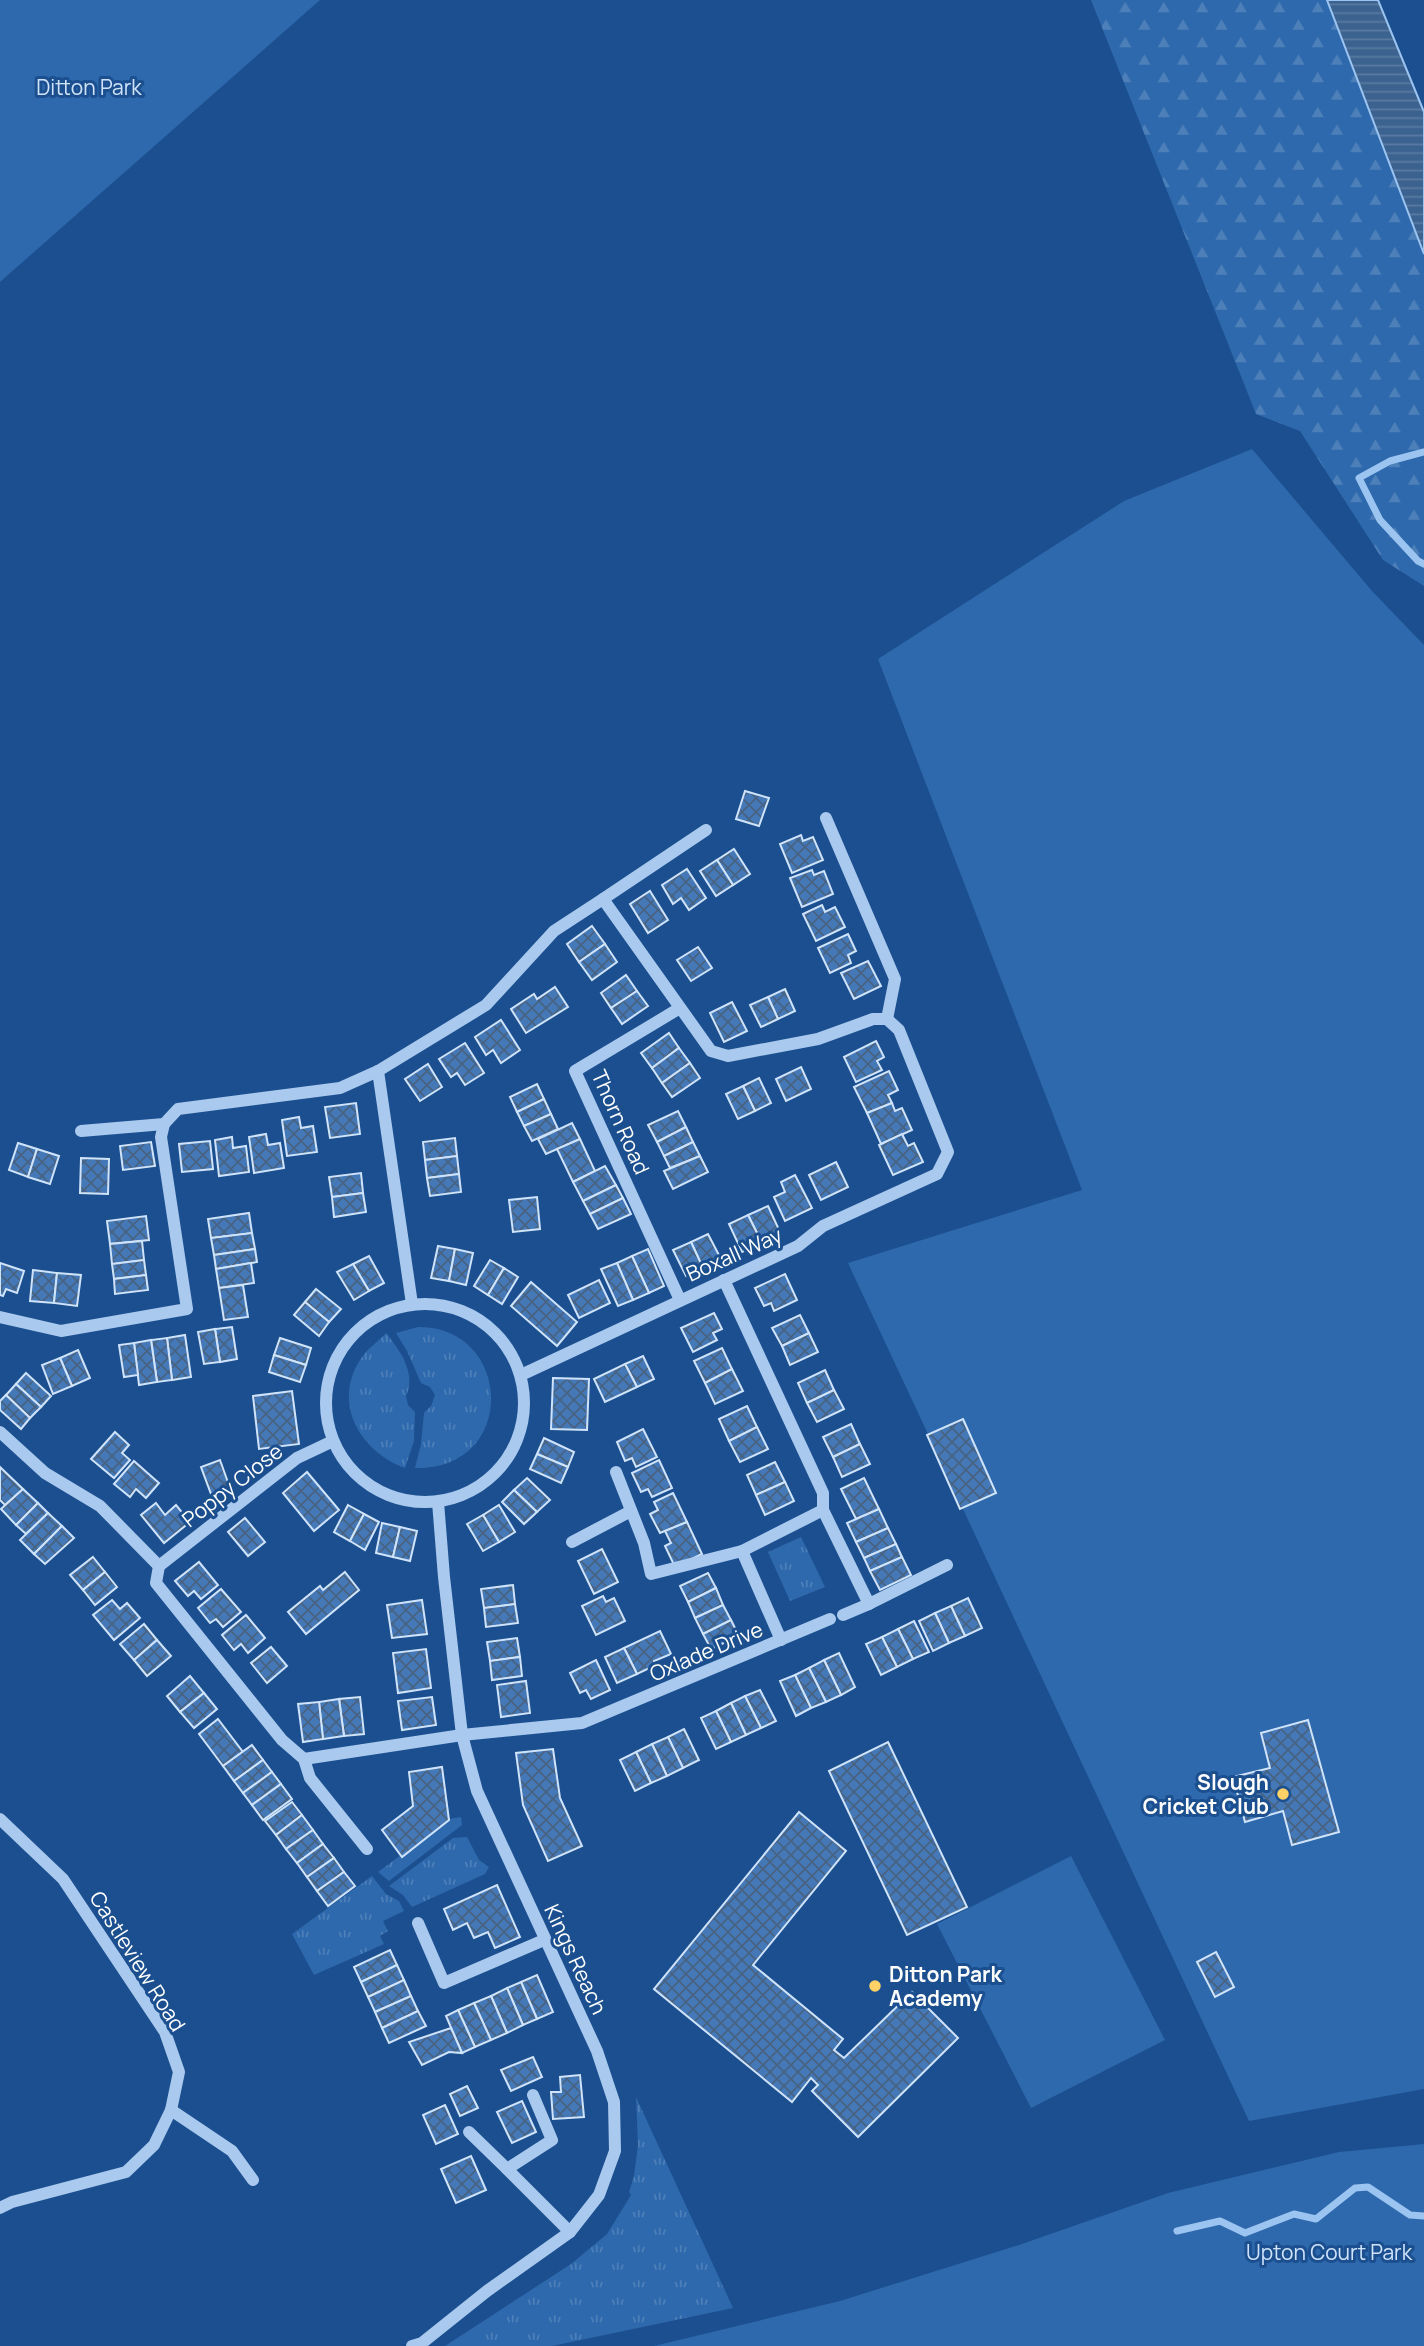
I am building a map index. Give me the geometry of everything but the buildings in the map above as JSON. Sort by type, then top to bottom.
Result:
[{"type":"street","points":[[603,899],[710,1051],[728,1056],[818,1039],[873,1019],[887,1018],[895,979],[826,818]]},
{"type":"street","points":[[0,1317],[61,1331],[187,1309],[162,1137],[164,1124],[177,1109],[340,1088],[378,1070],[485,1005],[554,931],[706,830]]},
{"type":"street","name":"Thorn Road","points":[[680,1008],[575,1071],[680,1300]]},
{"type":"street","name":"Boxall Way","points":[[521,1375],[798,1246],[823,1226],[937,1174],[948,1152],[899,1030],[887,1018]]},
{"type":"street","points":[[378,1070],[412,1304]]},
{"type":"street","points":[[81,1131],[164,1124]]},
{"type":"street","points":[[724,1280],[824,1493],[823,1510],[869,1604]]},
{"type":"street","points":[[412,1304],[440,1304],[468,1312],[491,1328],[510,1349],[521,1375],[525,1409],[517,1443],[498,1472],[471,1492],[438,1502],[416,1503],[390,1496],[366,1483],[347,1464],[333,1441],[326,1412],[327,1383],[338,1355],[356,1331],[380,1314],[412,1304]]},
{"type":"street","points":[[0,1432],[45,1473],[100,1506],[159,1566],[156,1583],[282,1740],[304,1759],[310,1778],[367,1849]]},
{"type":"street","name":"Poppy Close","points":[[159,1566],[297,1458],[333,1441]]},
{"type":"street","points":[[616,1472],[644,1544],[651,1574],[742,1551],[814,1517],[823,1510]]},
{"type":"street","name":"Kings Reach","points":[[412,2346],[422,2343],[570,2232],[599,2195],[615,2151],[614,2102],[597,2050],[477,1791],[463,1735],[438,1502]]},
{"type":"street","points":[[572,1542],[631,1511]]},
{"type":"street","name":"Oxlade Drive","points":[[304,1759],[463,1735],[583,1723],[781,1640],[742,1551]]},
{"type":"street","points":[[843,1615],[947,1565]]},
{"type":"street","points":[[781,1640],[830,1619]]},
{"type":"street","name":"Castleview Road","points":[[0,1819],[63,1879],[165,2032],[179,2072],[172,2110],[154,2144],[126,2172],[0,2208]]},
{"type":"street","points":[[418,1923],[444,1983],[544,1940]]},
{"type":"street","points":[[507,2168],[551,2140],[533,2095]]},
{"type":"street","points":[[172,2110],[232,2151],[253,2180]]},
{"type":"street","points":[[469,2132],[570,2232]]},
{"type":"green space","name":"Ditton Park","points":[[0,0],[320,0],[0,282]]},
{"type":"green space","points":[[1091,0],[1327,0],[1424,254],[1424,586],[1383,560],[1300,431],[1256,414]]},
{"type":"green space","points":[[1252,449],[1372,591],[1424,645],[1424,2089],[1249,2121],[848,1263],[1082,1190],[878,659],[1124,501]]},
{"type":"green space","points":[[418,1327],[449,1333],[472,1349],[486,1372],[491,1398],[487,1424],[473,1447],[449,1462],[415,1468],[424,1413],[431,1406],[435,1395],[430,1387],[421,1383],[396,1333]]},
{"type":"green space","points":[[386,1333],[397,1347],[408,1371],[409,1388],[406,1396],[408,1405],[415,1412],[414,1441],[405,1468],[375,1450],[363,1437],[350,1407],[349,1391],[353,1374],[364,1354]]},
{"type":"green space","points":[[801,1537],[825,1587],[790,1601],[768,1552]]},
{"type":"green space","points":[[461,1817],[462,1825],[389,1881],[378,1872],[449,1819]]},
{"type":"green space","points":[[467,1837],[479,1860],[489,1867],[485,1874],[412,1907],[403,1895],[389,1886],[453,1838]]},
{"type":"green space","points":[[1071,1856],[1165,2040],[1031,2108],[937,1924]]},
{"type":"green space","points":[[372,1876],[386,1894],[399,1901],[404,1911],[383,1921],[388,1931],[380,1936],[384,1944],[314,1975],[292,1934]]},
{"type":"green space","points":[[636,2097],[733,2308],[552,2346],[445,2346],[571,2264],[607,2234],[631,2195],[629,2192],[638,2145]]},
{"type":"green space","name":"Upton Court Park","points":[[1424,2144],[1424,2346],[654,2346],[840,2301],[1019,2245],[1168,2193],[1339,2152]]},
{"type":"shaded area","points":[[1327,0],[1378,0],[1424,112],[1424,254]]},
{"type":"waterway","points":[[1424,452],[1390,461],[1359,478],[1380,520],[1418,561],[1424,564]]},
{"type":"waterway","points":[[1177,2231],[1220,2221],[1245,2233],[1294,2214],[1316,2219],[1355,2188],[1368,2187],[1410,2215],[1424,2216]]},
{"type":"place","name":"Slough Cricket Club","points":[[1283,1794]]},
{"type":"place","name":"Ditton Park Academy","points":[[875,1986]]}]
